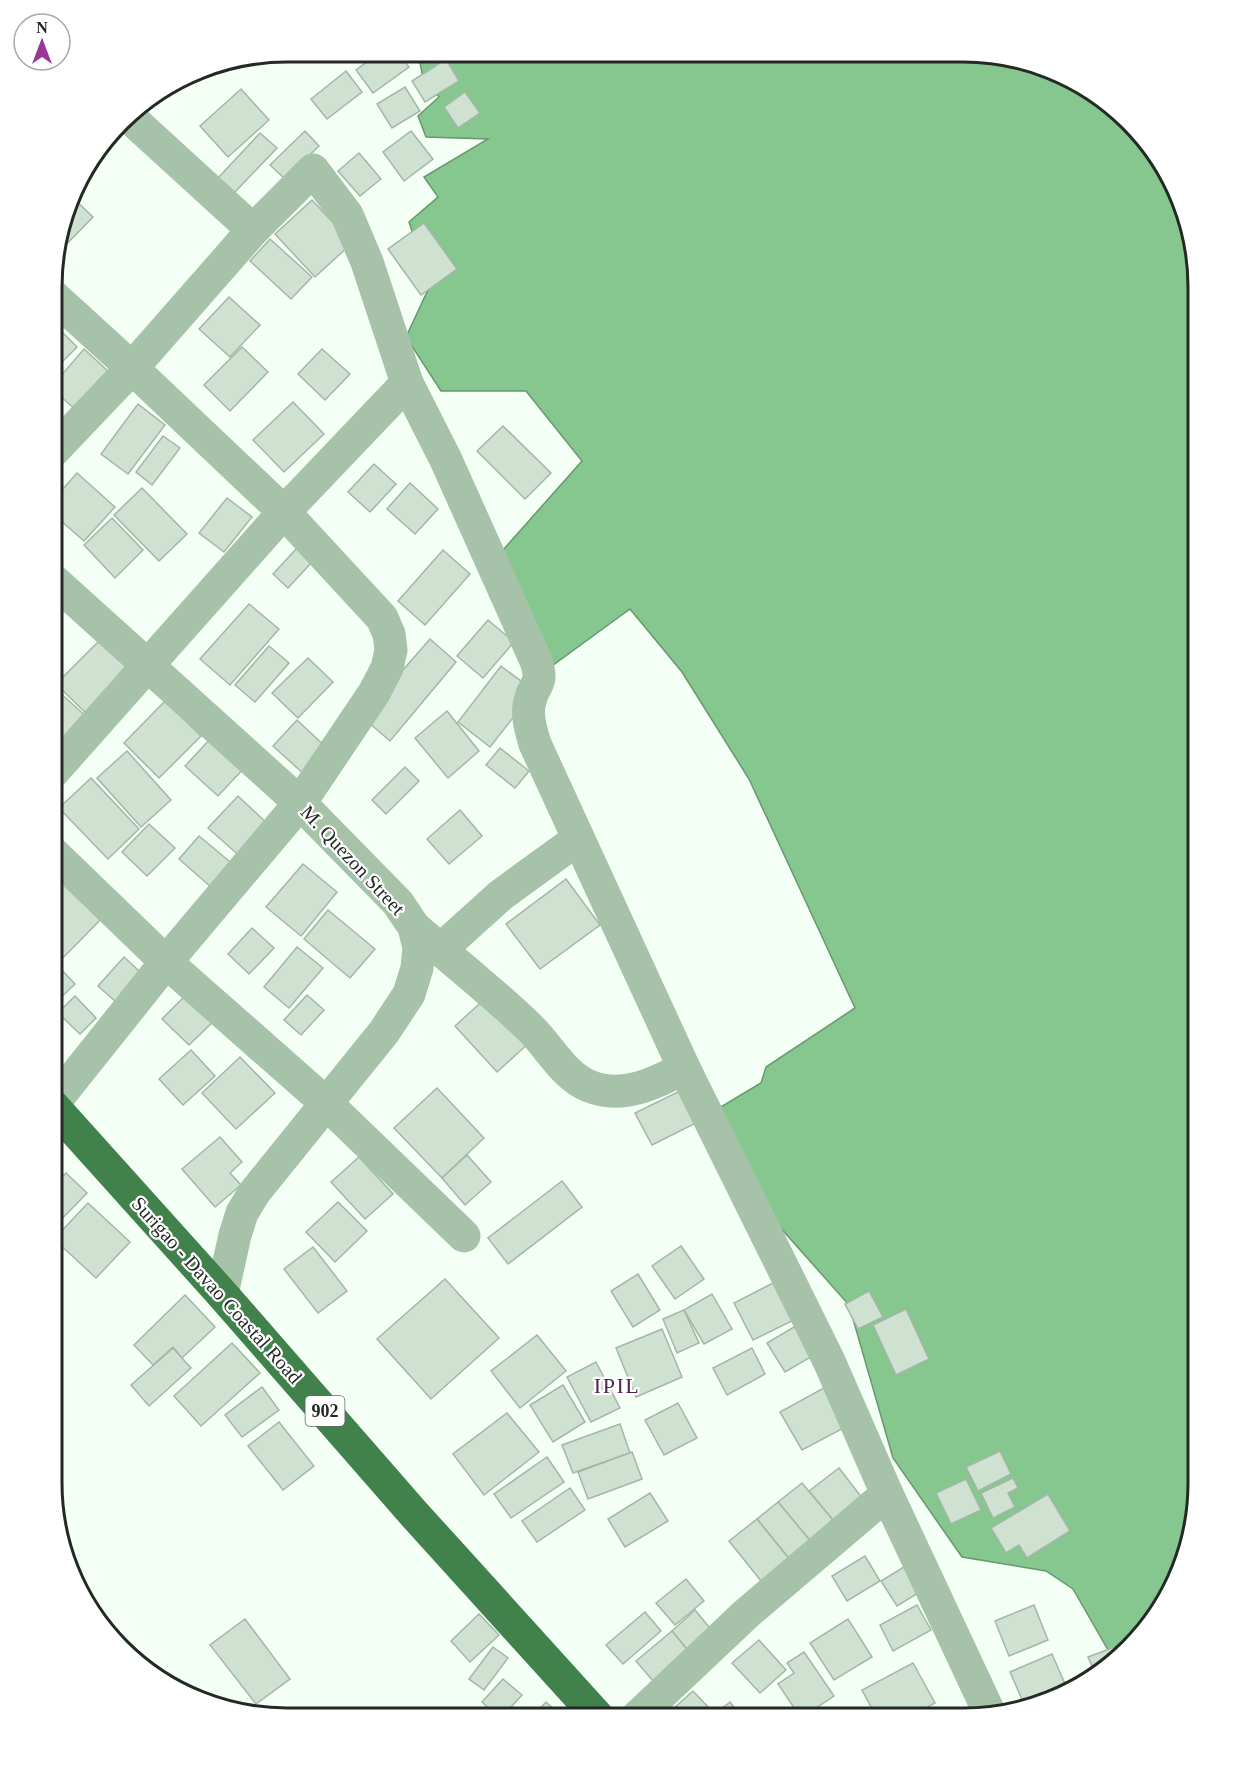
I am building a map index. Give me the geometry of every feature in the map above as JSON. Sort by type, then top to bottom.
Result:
[{"type":"highway","name":"Surigao - Davao Coastal Road","points":[[62,1116],[222,1294],[414,1514],[590,1708]]},
{"type":"street","points":[[134,121],[253,230]]},
{"type":"street","points":[[62,442],[132,368],[253,230],[313,170],[347,215],[367,262],[407,383],[446,460],[536,661],[539,683],[530,700],[529,713],[530,728],[535,744],[684,1068],[829,1361],[887,1494],[986,1706]]},
{"type":"street","points":[[62,304],[284,512],[382,618],[389,634],[391,650],[387,668],[374,693],[300,803],[166,962],[62,1092]]},
{"type":"street","points":[[62,762],[284,512],[407,383]]},
{"type":"street","name":"M. Quezon Street","points":[[62,589],[300,803],[398,903],[414,927],[418,948],[417,968],[409,994],[384,1032],[254,1193],[242,1213],[235,1234],[222,1294]]},
{"type":"street","points":[[440,950],[501,895],[578,839]]},
{"type":"street","points":[[62,862],[166,962],[327,1104],[464,1236]]},
{"type":"street","points":[[414,927],[533,1031],[552,1055],[578,1081],[590,1087],[616,1091],[649,1086],[684,1068]]},
{"type":"street","points":[[647,1708],[740,1620],[887,1494]]},
{"type":"shaded area","points":[[420,62],[993,63],[1036,73],[1063,85],[1088,99],[1112,117],[1133,138],[1151,162],[1177,214],[1187,257],[1188,272],[1188,1497],[1187,1512],[1177,1555],[1165,1582],[1151,1607],[1133,1631],[1110,1653],[1073,1589],[1046,1571],[962,1557],[893,1458],[849,1305],[778,1225],[719,1108],[761,1083],[766,1067],[855,1008],[749,779],[682,672],[630,609],[549,668],[503,550],[582,461],[526,391],[441,391],[406,337],[433,279],[409,222],[438,197],[424,177],[488,139],[426,137],[418,116],[439,97],[423,78]]},
{"type":"building","points":[[367,62],[405,62],[409,67],[373,93],[356,70]]},
{"type":"building","points":[[441,62],[448,62],[459,81],[425,102],[412,81]]},
{"type":"building","points":[[346,71],[362,92],[327,119],[311,99]]},
{"type":"building","points":[[405,87],[420,111],[392,128],[377,104]]},
{"type":"building","points":[[241,89],[269,120],[228,157],[200,126]]},
{"type":"building","points":[[465,92],[480,113],[458,128],[444,107]]},
{"type":"building","points":[[305,131],[319,146],[285,179],[270,165]]},
{"type":"building","points":[[411,131],[433,159],[404,181],[383,152]]},
{"type":"building","points":[[260,133],[277,148],[234,193],[218,178]]},
{"type":"building","points":[[359,153],[381,179],[360,196],[338,171]]},
{"type":"building","points":[[312,200],[352,243],[315,277],[275,234]]},
{"type":"building","points":[[78,203],[93,217],[66,245]]},
{"type":"building","points":[[424,223],[457,269],[421,295],[388,249]]},
{"type":"building","points":[[270,239],[312,277],[291,299],[250,261]]},
{"type":"building","points":[[229,297],[260,325],[230,357],[199,329]]},
{"type":"building","points":[[62,332],[77,347],[62,362]]},
{"type":"building","points":[[242,347],[268,372],[230,411],[204,385]]},
{"type":"building","points":[[84,349],[108,371],[75,409],[62,398],[62,375]]},
{"type":"building","points":[[322,349],[350,374],[325,400],[298,374]]},
{"type":"building","points":[[293,402],[324,434],[284,472],[253,440]]},
{"type":"building","points":[[138,404],[165,425],[128,474],[101,454]]},
{"type":"building","points":[[503,426],[551,473],[525,499],[477,451]]},
{"type":"building","points":[[163,436],[180,448],[152,485],[136,472]]},
{"type":"building","points":[[374,464],[396,484],[370,512],[348,492]]},
{"type":"building","points":[[77,473],[115,507],[84,541],[62,522],[62,490]]},
{"type":"building","points":[[410,483],[438,509],[415,534],[387,509]]},
{"type":"building","points":[[142,488],[187,534],[159,561],[114,515]]},
{"type":"building","points":[[227,498],[252,517],[224,552],[199,533]]},
{"type":"building","points":[[112,518],[143,550],[115,578],[84,545]]},
{"type":"building","points":[[297,548],[312,562],[288,588],[273,574]]},
{"type":"building","points":[[443,550],[470,574],[425,625],[398,601]]},
{"type":"building","points":[[249,604],[279,629],[230,685],[200,659]]},
{"type":"building","points":[[488,620],[514,642],[483,678],[457,656]]},
{"type":"building","points":[[104,636],[141,671],[93,720],[62,690],[62,678]]},
{"type":"building","points":[[430,639],[456,662],[390,741],[362,717]]},
{"type":"building","points":[[269,646],[289,663],[255,702],[235,685]]},
{"type":"building","points":[[308,658],[333,682],[298,718],[272,693]]},
{"type":"building","points":[[501,666],[534,691],[490,747],[458,722]]},
{"type":"building","points":[[62,695],[89,719],[64,747],[62,745]]},
{"type":"building","points":[[165,701],[201,736],[159,778],[124,743]]},
{"type":"building","points":[[447,711],[479,751],[448,778],[415,738]]},
{"type":"building","points":[[297,720],[330,751],[306,776],[273,746]]},
{"type":"building","points":[[212,737],[245,767],[218,796],[185,766]]},
{"type":"building","points":[[500,748],[529,771],[515,788],[486,765]]},
{"type":"building","points":[[127,751],[171,800],[141,827],[97,778]]},
{"type":"building","points":[[405,767],[419,781],[386,814],[372,800]]},
{"type":"building","points":[[91,778],[139,829],[108,859],[62,811],[62,805]]},
{"type":"building","points":[[238,796],[272,828],[243,859],[208,828]]},
{"type":"building","points":[[460,810],[482,836],[449,864],[427,839]]},
{"type":"building","points":[[149,824],[175,848],[147,876],[122,852]]},
{"type":"building","points":[[199,836],[241,871],[220,895],[179,859]]},
{"type":"building","points":[[303,864],[337,892],[301,936],[266,907]]},
{"type":"building","points":[[62,870],[107,913],[62,959]]},
{"type":"building","points":[[566,879],[600,925],[540,969],[506,924]]},
{"type":"building","points":[[328,910],[375,949],[350,978],[304,939]]},
{"type":"building","points":[[252,928],[274,948],[249,974],[228,954]]},
{"type":"building","points":[[297,947],[323,968],[289,1008],[264,987]]},
{"type":"building","points":[[124,957],[150,981],[125,1010],[98,986]]},
{"type":"building","points":[[62,970],[75,984],[62,996]]},
{"type":"building","points":[[193,988],[220,1015],[189,1045],[162,1019]]},
{"type":"building","points":[[307,995],[324,1010],[301,1035],[284,1020]]},
{"type":"building","points":[[75,996],[96,1018],[80,1034],[62,1017],[62,1009]]},
{"type":"building","points":[[488,996],[530,1042],[497,1072],[455,1026]]},
{"type":"building","points":[[191,1050],[215,1076],[183,1105],[159,1079]]},
{"type":"building","points":[[240,1057],[275,1093],[236,1129],[202,1093]]},
{"type":"building","points":[[437,1088],[484,1138],[442,1178],[394,1128]]},
{"type":"building","points":[[682,1090],[698,1122],[652,1145],[635,1113]]},
{"type":"building","points":[[220,1137],[242,1162],[230,1173],[241,1185],[215,1207],[182,1169]]},
{"type":"building","points":[[467,1155],[491,1182],[465,1205],[442,1178]]},
{"type":"building","points":[[359,1157],[393,1194],[365,1219],[331,1182]]},
{"type":"building","points":[[66,1173],[87,1193],[62,1219],[62,1177]]},
{"type":"building","points":[[562,1181],[582,1207],[508,1264],[488,1238]]},
{"type":"building","points":[[338,1202],[367,1231],[335,1262],[306,1232]]},
{"type":"building","points":[[88,1203],[130,1242],[96,1278],[62,1246],[62,1231]]},
{"type":"building","points":[[681,1246],[704,1279],[675,1299],[652,1266]]},
{"type":"building","points":[[313,1247],[347,1291],[318,1313],[284,1269]]},
{"type":"building","points":[[638,1274],[660,1310],[633,1327],[611,1291]]},
{"type":"building","points":[[445,1279],[499,1338],[431,1399],[377,1339]]},
{"type":"building","points":[[781,1279],[800,1317],[753,1340],[734,1303]]},
{"type":"building","points":[[869,1291],[883,1317],[858,1329],[845,1304]]},
{"type":"building","points":[[712,1294],[732,1329],[704,1344],[684,1310]]},
{"type":"building","points":[[185,1295],[215,1327],[182,1358],[173,1347],[153,1365],[134,1345]]},
{"type":"building","points":[[906,1309],[929,1359],[896,1375],[873,1325]]},
{"type":"building","points":[[684,1310],[699,1343],[677,1353],[663,1319]]},
{"type":"building","points":[[804,1321],[821,1351],[785,1372],[767,1343]]},
{"type":"building","points":[[662,1329],[682,1377],[636,1397],[616,1348]]},
{"type":"building","points":[[537,1335],[566,1371],[520,1408],[491,1371]]},
{"type":"building","points":[[232,1343],[260,1373],[201,1426],[174,1396]]},
{"type":"building","points":[[173,1348],[191,1368],[149,1406],[131,1385]]},
{"type":"building","points":[[752,1348],[765,1374],[727,1395],[713,1368]]},
{"type":"building","points":[[596,1362],[620,1408],[591,1422],[567,1377]]},
{"type":"building","points":[[831,1384],[853,1423],[802,1450],[780,1412]]},
{"type":"building","points":[[563,1385],[585,1422],[553,1442],[530,1405]]},
{"type":"building","points":[[262,1387],[279,1410],[242,1437],[225,1415]]},
{"type":"building","points":[[678,1403],[697,1438],[664,1455],[645,1420]]},
{"type":"building","points":[[507,1413],[539,1452],[484,1495],[453,1454]]},
{"type":"building","points":[[279,1422],[314,1466],[283,1490],[248,1446]]},
{"type":"building","points":[[620,1424],[630,1453],[573,1473],[562,1445]]},
{"type":"building","points":[[1000,1451],[1011,1474],[978,1491],[966,1467]]},
{"type":"building","points":[[632,1452],[642,1479],[588,1499],[578,1472]]},
{"type":"building","points":[[547,1457],[564,1482],[511,1518],[494,1494]]},
{"type":"building","points":[[839,1468],[866,1503],[837,1525],[809,1491]]},
{"type":"building","points":[[1013,1478],[1018,1488],[1008,1493],[1015,1507],[993,1518],[981,1493]]},
{"type":"building","points":[[966,1479],[981,1510],[951,1524],[936,1493]]},
{"type":"building","points":[[802,1483],[837,1525],[813,1544],[778,1502]]},
{"type":"building","points":[[570,1488],[585,1510],[537,1542],[522,1521]]},
{"type":"building","points":[[650,1493],[668,1521],[625,1547],[608,1519]]},
{"type":"building","points":[[1048,1494],[1070,1531],[1027,1558],[1019,1545],[1006,1553],[991,1528]]},
{"type":"building","points":[[778,1502],[813,1544],[792,1562],[757,1519]]},
{"type":"building","points":[[757,1519],[794,1565],[766,1587],[729,1541]]},
{"type":"building","points":[[865,1556],[880,1581],[847,1601],[832,1576]]},
{"type":"building","points":[[912,1562],[928,1587],[897,1606],[881,1581]]},
{"type":"building","points":[[686,1579],[704,1601],[675,1625],[656,1603]]},
{"type":"building","points":[[917,1605],[931,1630],[893,1651],[880,1625]]},
{"type":"building","points":[[1034,1605],[1048,1640],[1009,1656],[995,1621]]},
{"type":"building","points":[[695,1610],[718,1638],[695,1659],[672,1631]]},
{"type":"building","points":[[645,1612],[661,1631],[623,1664],[606,1645]]},
{"type":"building","points":[[479,1614],[499,1635],[470,1662],[451,1641]]},
{"type":"building","points":[[245,1619],[290,1679],[256,1704],[210,1645]]},
{"type":"building","points":[[848,1619],[872,1657],[834,1680],[810,1643]]},
{"type":"building","points":[[672,1631],[695,1659],[659,1688],[636,1661]]},
{"type":"building","points":[[759,1640],[786,1670],[760,1693],[732,1663]]},
{"type":"building","points":[[1117,1646],[1092,1667],[1088,1657]]},
{"type":"building","points":[[493,1647],[508,1658],[484,1690],[469,1679]]},
{"type":"building","points":[[804,1652],[834,1696],[816,1708],[794,1708],[778,1684],[794,1673],[787,1663]]},
{"type":"building","points":[[1052,1654],[1065,1683],[1022,1700],[1010,1672]]},
{"type":"building","points":[[913,1663],[935,1703],[926,1708],[872,1708],[862,1690]]},
{"type":"building","points":[[503,1679],[522,1695],[510,1708],[488,1708],[482,1702]]},
{"type":"building","points":[[693,1691],[708,1707],[707,1708],[674,1708]]},
{"type":"building","points":[[546,1702],[552,1708],[540,1708]]},
{"type":"building","points":[[730,1702],[735,1708],[722,1708]]},
{"type":"district","name":"IPIL","points":[[617,1385]]}]
